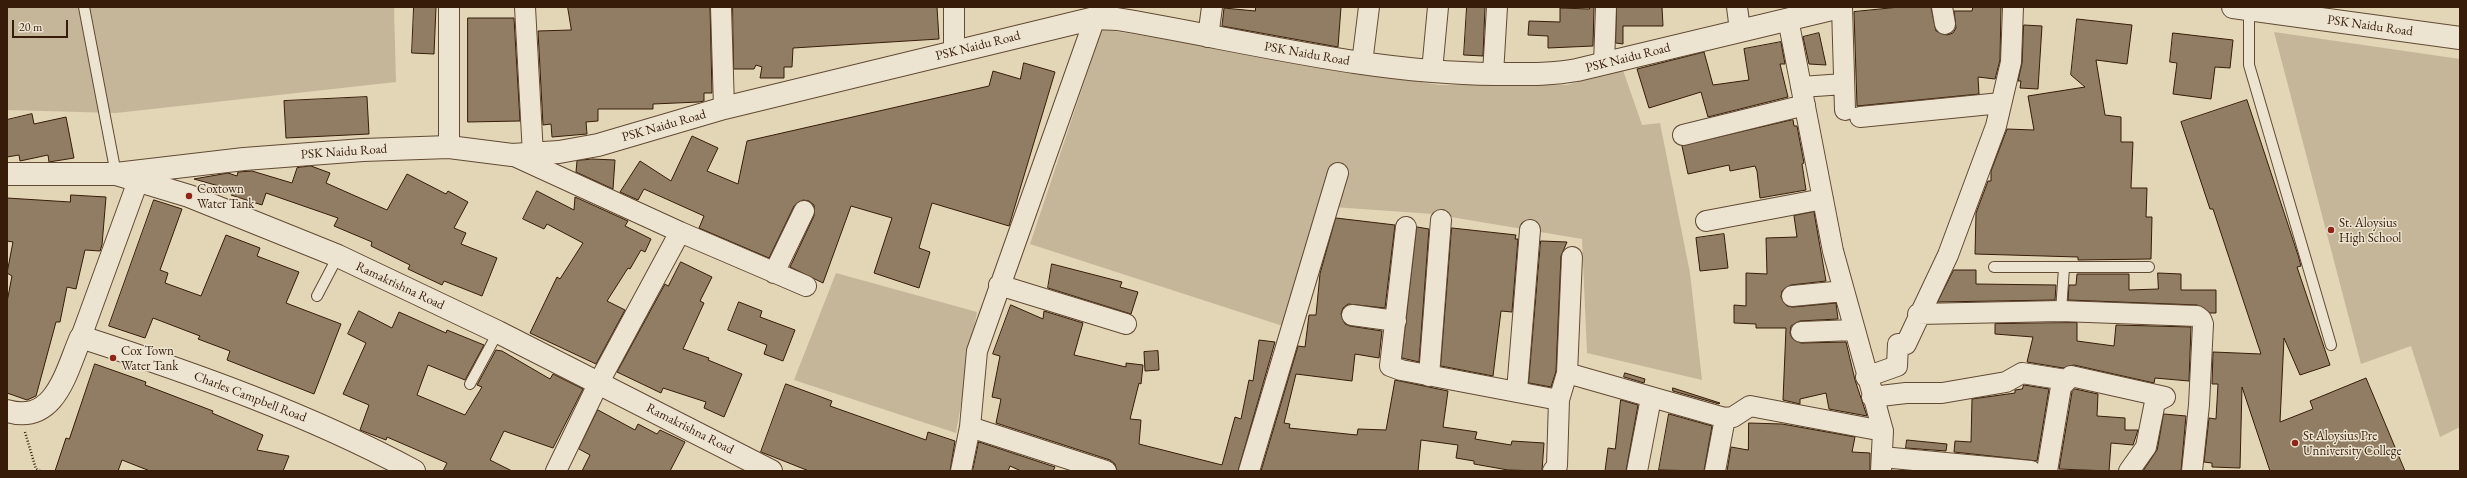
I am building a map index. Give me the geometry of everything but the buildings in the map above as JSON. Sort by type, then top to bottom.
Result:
[{"type":"street","points":[[449,7],[449,147]]},
{"type":"street","points":[[526,7],[523,155],[680,232],[806,286]]},
{"type":"street","points":[[721,7],[724,108]]},
{"type":"street","points":[[954,7],[954,52]]},
{"type":"street","points":[[1208,37],[1212,7]]},
{"type":"street","points":[[1362,63],[1369,7]]},
{"type":"street","points":[[1432,71],[1438,7]]},
{"type":"street","points":[[1493,74],[1497,7]]},
{"type":"street","points":[[1604,64],[1606,7]]},
{"type":"street","points":[[1737,7],[1740,30]]},
{"type":"street","name":"PSK Naidu Road","points":[[116,174],[244,159],[364,150],[449,147],[523,155],[598,145],[724,108],[1095,18],[1117,19],[1208,37],[1362,63],[1432,71],[1493,74],[1563,73],[1788,19],[1810,10],[1841,7]]},
{"type":"street","points":[[1841,7],[1844,84],[1852,114],[2001,103]]},
{"type":"street","points":[[1866,377],[1897,366],[1898,344],[1906,344],[1918,314],[1948,255],[1996,126],[2011,62],[2013,7]]},
{"type":"street","name":"PSK Naidu Road","points":[[2241,8],[2460,38]]},
{"type":"street","points":[[961,471],[970,427],[977,351],[999,285],[1095,18]]},
{"type":"street","points":[[1788,19],[1823,199],[1844,291],[1866,377],[1883,431],[1881,464],[2031,471]]},
{"type":"street","points":[[1683,135],[1844,84]]},
{"type":"street","points":[[1249,471],[1338,173]]},
{"type":"street","name":"Ramakrishna Road","points":[[7,174],[116,174],[189,196],[338,256],[498,332],[771,471]]},
{"type":"street","points":[[13,413],[36,412],[51,401],[58,392],[81,337],[138,181]]},
{"type":"street","points":[[1706,221],[1823,199]]},
{"type":"street","points":[[774,273],[804,211]]},
{"type":"street","points":[[1429,376],[1441,220]]},
{"type":"street","points":[[1406,227],[1390,366],[1429,376],[1559,400]]},
{"type":"street","points":[[1516,391],[1530,230]]},
{"type":"street","points":[[556,471],[598,382],[680,232]]},
{"type":"street","points":[[1555,469],[1559,400],[1567,373],[1572,257]]},
{"type":"street","points":[[999,285],[1126,324]]},
{"type":"street","points":[[1792,296],[1844,291]]},
{"type":"street","points":[[1918,314],[2061,311],[2190,314],[2201,319],[2199,405],[2192,471]]},
{"type":"street","points":[[1352,315],[1396,321]]},
{"type":"street","points":[[1801,332],[1854,330]]},
{"type":"street","name":"Charles Campbell Road","points":[[81,337],[157,361],[290,411],[358,441],[414,471]]},
{"type":"street","points":[[1567,373],[1725,418],[1732,417],[1750,406],[1883,431]]},
{"type":"street","points":[[1872,397],[1906,393],[1942,393],[2006,382],[2022,373],[2066,380]]},
{"type":"street","points":[[2047,471],[2061,387],[2071,376],[2165,397],[2155,402],[2146,447],[2129,471]]},
{"type":"street","points":[[1637,471],[1651,398]]},
{"type":"street","points":[[1715,471],[1725,418]]},
{"type":"street","points":[[970,427],[1106,471]]},
{"type":"lane","points":[[84,7],[116,174]]},
{"type":"lane","points":[[2241,8],[2249,65],[2331,345]]},
{"type":"lane","points":[[317,296],[338,256]]},
{"type":"lane","points":[[1994,268],[2149,267]]},
{"type":"lane","points":[[2061,311],[2064,268]]},
{"type":"lane","points":[[470,384],[498,332]]},
{"type":"path","points":[[13,413],[36,469],[40,471]]},
{"type":"shaded area","points":[[7,7],[394,7],[396,82],[116,113],[7,110]]},
{"type":"shaded area","points":[[1102,29],[1439,85],[1567,85],[1623,70],[1642,125],[1660,123],[1690,273],[1702,380],[1587,353],[1582,239],[1433,214],[1319,206],[1286,327],[1030,244]]},
{"type":"shaded area","points":[[2274,32],[2460,59],[2460,427],[2440,437],[2411,346],[2361,364]]},
{"type":"shaded area","points":[[836,273],[977,312],[956,433],[794,380]]},
{"type":"place","name":"Coxtown Water Tank","points":[[189,196]]},
{"type":"place","name":"St. Aloysius High School","points":[[2331,230]]},
{"type":"place","name":"Cox Town Water Tank","points":[[113,358]]},
{"type":"place","name":"St Aloysius Pre Unniversity College","points":[[2295,443]]}]
